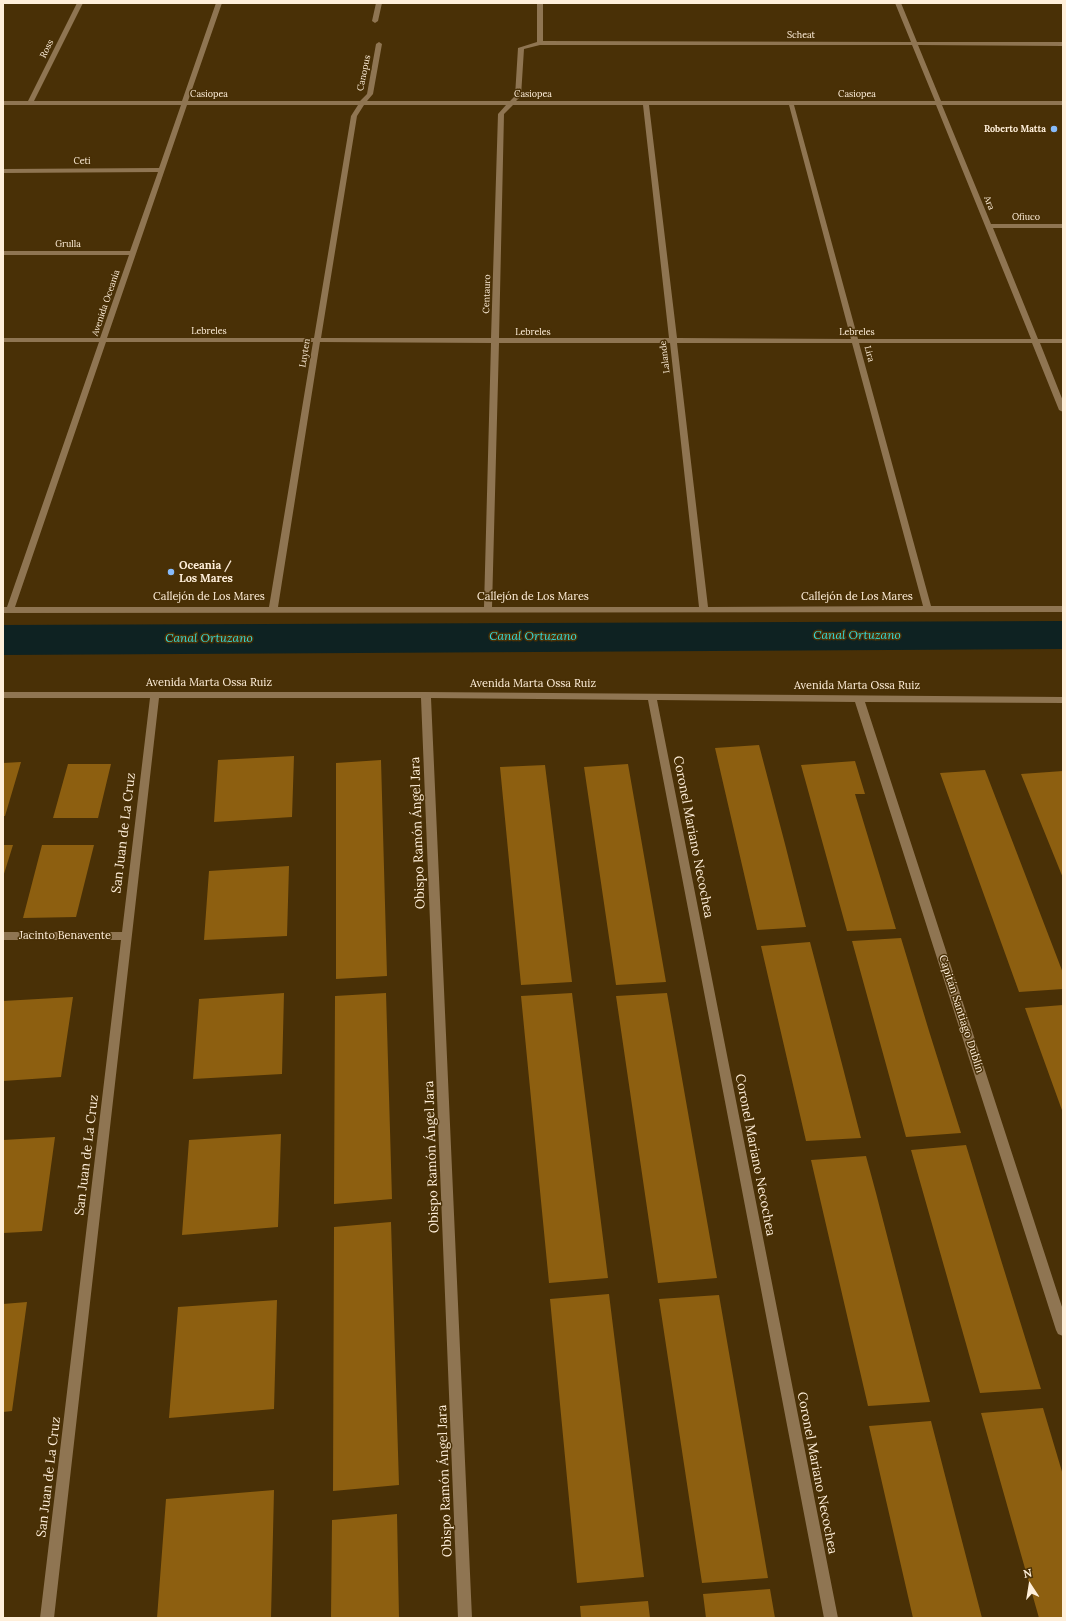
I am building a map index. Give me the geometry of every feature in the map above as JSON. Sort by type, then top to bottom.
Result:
[{"type":"street","name":"Ross","points":[[30,103],[80,3]]},
{"type":"street","name":"Avenida Oceanía","points":[[6,610],[103,340],[219,3]]},
{"type":"street","points":[[375,21],[379,3]]},
{"type":"street","points":[[540,3],[540,43]]},
{"type":"street","name":"Ara","points":[[898,3],[1063,410]]},
{"type":"street","name":"Scheat","points":[[540,43],[1063,44]]},
{"type":"street","name":"Centauro","points":[[488,608],[501,114],[518,96],[521,48],[540,43]]},
{"type":"street","name":"Canopus","points":[[362,103],[370,94],[379,44]]},
{"type":"street","name":"Casiopea","points":[[3,103],[1063,103]]},
{"type":"street","name":"Luyten","points":[[273,609],[354,116],[362,103]]},
{"type":"street","name":"Lalande","points":[[646,103],[704,609]]},
{"type":"street","name":"Lira","points":[[791,103],[928,610]]},
{"type":"street","name":"Ceti","points":[[3,171],[161,170]]},
{"type":"street","name":"Ofiuco","points":[[988,226],[1063,226]]},
{"type":"street","name":"Grulla","points":[[3,253],[133,253]]},
{"type":"street","name":"Lebreles","points":[[3,340],[1063,341]]},
{"type":"street","name":"Callejón de Los Mares","points":[[6,610],[488,608],[928,610],[1063,609]]},
{"type":"street","name":"Avenida Marta Ossa Ruiz","points":[[3,695],[426,695],[1063,700]]},
{"type":"street","name":"San Juan de La Cruz","points":[[47,1618],[155,695]]},
{"type":"street","name":"Obispo Ramón Ángel Jara","points":[[426,695],[465,1618]]},
{"type":"street","name":"Coronel Mariano Necochea","points":[[652,697],[831,1618]]},
{"type":"street","name":"Capitán Santiago Dublín","points":[[859,698],[1063,1330]]},
{"type":"street","name":"Jacinto Benavente","points":[[3,936],[127,936]]},
{"type":"building","points":[[759,745],[806,927],[757,930],[715,748]]},
{"type":"building","points":[[294,756],[292,817],[214,822],[218,760]]},
{"type":"building","points":[[381,760],[387,976],[336,979],[336,763]]},
{"type":"building","points":[[855,761],[865,794],[855,794],[896,929],[847,931],[801,765]]},
{"type":"building","points":[[21,762],[5,816],[3,816],[3,763]]},
{"type":"building","points":[[68,764],[111,764],[98,818],[53,818]]},
{"type":"building","points":[[628,764],[666,982],[616,985],[584,767]]},
{"type":"building","points":[[545,765],[572,982],[521,985],[500,767]]},
{"type":"building","points":[[985,770],[1063,973],[1063,989],[1019,992],[940,773]]},
{"type":"building","points":[[1063,771],[1063,878],[1021,774]]},
{"type":"building","points":[[3,845],[13,845],[3,877]]},
{"type":"building","points":[[42,845],[94,845],[76,917],[23,918]]},
{"type":"building","points":[[289,866],[287,936],[204,940],[209,871]]},
{"type":"building","points":[[901,938],[961,1133],[906,1137],[852,941]]},
{"type":"building","points":[[810,942],[861,1138],[806,1141],[761,946]]},
{"type":"building","points":[[284,993],[282,1074],[193,1079],[199,999]]},
{"type":"building","points":[[386,993],[392,1199],[334,1204],[335,996]]},
{"type":"building","points":[[572,993],[608,1278],[549,1283],[521,996]]},
{"type":"building","points":[[667,993],[717,1278],[658,1283],[616,996]]},
{"type":"building","points":[[73,997],[61,1077],[3,1081],[3,1001]]},
{"type":"building","points":[[1063,1005],[1063,1113],[1025,1008]]},
{"type":"building","points":[[281,1134],[278,1227],[182,1235],[189,1140]]},
{"type":"building","points":[[55,1137],[42,1231],[3,1233],[3,1140]]},
{"type":"building","points":[[966,1145],[1041,1389],[980,1393],[911,1150]]},
{"type":"building","points":[[866,1156],[930,1402],[868,1406],[811,1160]]},
{"type":"building","points":[[391,1222],[399,1485],[333,1491],[334,1227]]},
{"type":"building","points":[[609,1294],[644,1577],[577,1583],[550,1299]]},
{"type":"building","points":[[719,1295],[768,1578],[702,1583],[659,1299]]},
{"type":"building","points":[[277,1300],[274,1409],[169,1418],[178,1307]]},
{"type":"building","points":[[27,1302],[12,1411],[3,1412],[3,1304]]},
{"type":"building","points":[[1043,1408],[1063,1475],[1063,1618],[1039,1618],[981,1413]]},
{"type":"building","points":[[931,1421],[982,1618],[913,1618],[869,1426]]},
{"type":"building","points":[[274,1490],[271,1618],[157,1618],[166,1499]]},
{"type":"building","points":[[397,1514],[399,1618],[331,1618],[332,1520]]},
{"type":"building","points":[[770,1589],[775,1618],[706,1618],[703,1594]]},
{"type":"building","points":[[648,1601],[650,1618],[581,1618],[580,1606]]},
{"type":"waterway","name":"Canal Ortuzano","points":[[3,640],[1063,635]]},
{"type":"place","name":"Roberto Matta","points":[[1054,129]]},
{"type":"place","name":"Oceania / Los Mares","points":[[171,572]]}]
